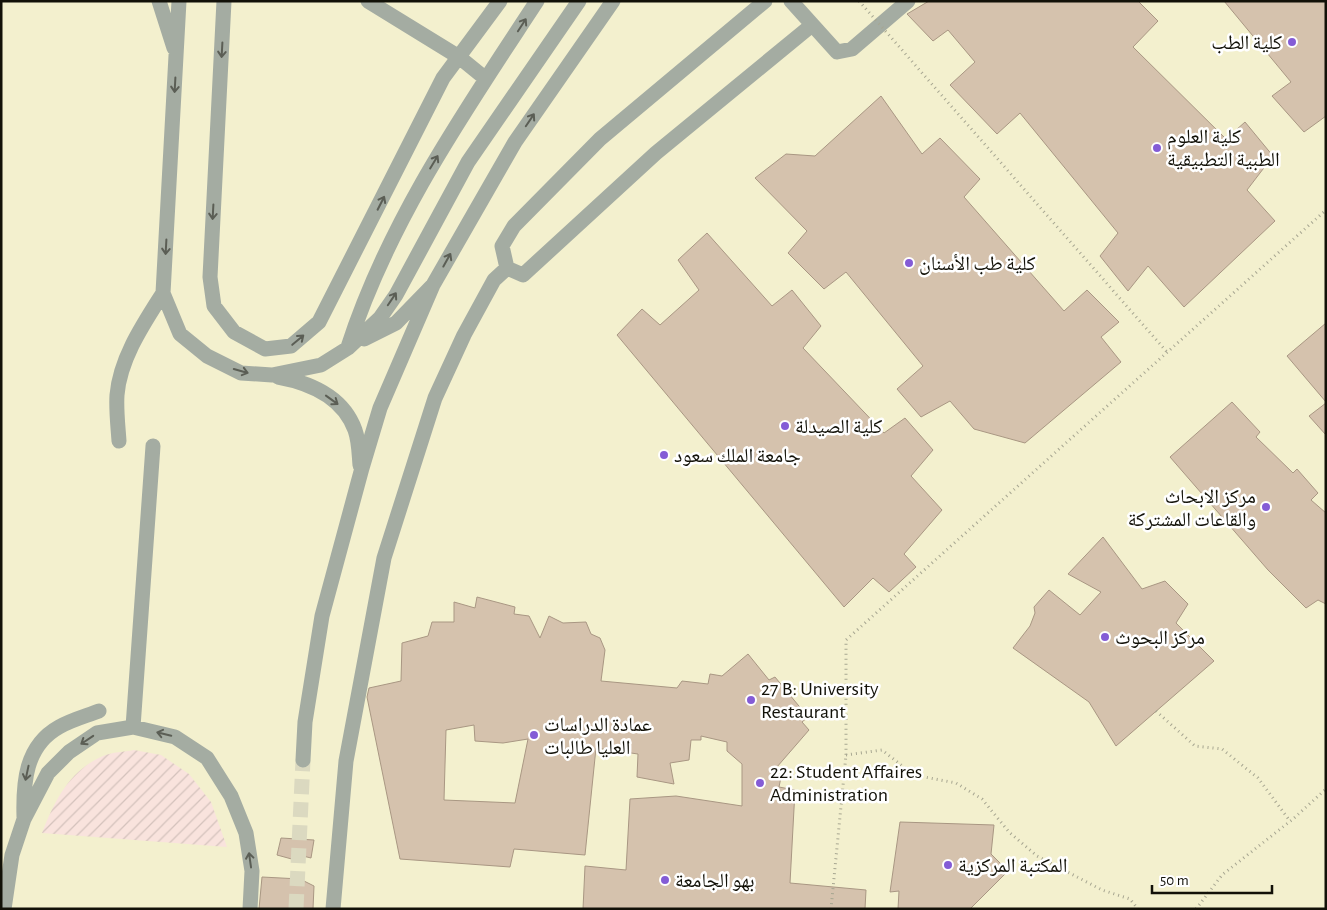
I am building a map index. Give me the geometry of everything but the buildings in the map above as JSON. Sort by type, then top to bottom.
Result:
[{"type":"lane","points":[[159,1],[176,56]]},
{"type":"lane","points":[[179,1],[163,293],[180,334],[207,356],[241,373],[272,375],[304,382],[344,408],[356,432],[361,473]]},
{"type":"lane","points":[[224,1],[210,278],[214,306],[234,332],[265,349],[291,346],[319,322],[334,296],[443,78],[500,1]]},
{"type":"lane","points":[[368,1],[459,57],[486,78]]},
{"type":"lane","points":[[348,348],[364,298],[408,206],[486,78],[537,1]]},
{"type":"lane","points":[[348,348],[380,318],[396,295],[468,162],[579,1]]},
{"type":"lane","points":[[303,760],[306,722],[322,616],[380,408],[433,285],[515,142],[613,1]]},
{"type":"lane","points":[[507,268],[502,246],[514,226],[600,139],[764,1]]},
{"type":"lane","points":[[791,1],[837,52],[852,50],[908,1]]},
{"type":"lane","points":[[507,268],[523,275],[656,153],[812,25]]},
{"type":"lane","points":[[333,909],[346,761],[384,558],[435,398],[464,335],[494,280],[507,268]]},
{"type":"lane","points":[[272,375],[321,365],[348,348],[396,323],[433,285]]},
{"type":"lane","points":[[119,441],[117,394],[124,367],[140,331],[163,293]]},
{"type":"lane","points":[[133,727],[153,446]]},
{"type":"lane","points":[[24,819],[24,791],[32,753],[58,728],[99,711]]},
{"type":"lane","points":[[4,909],[6,858],[48,773],[69,752],[96,733],[133,727],[175,737],[208,758],[232,796],[246,833],[252,871],[250,909]]},
{"type":"path","points":[[859,1],[1167,352]]},
{"type":"path","points":[[831,909],[846,755],[846,640],[1326,210]]},
{"type":"path","points":[[1156,711],[1195,746],[1222,749],[1258,778],[1290,822]]},
{"type":"path","points":[[846,755],[882,750],[914,775],[956,783],[982,798],[1009,832],[1038,856],[1102,890],[1130,899],[1138,909]]},
{"type":"path","points":[[1196,909],[1222,875],[1290,822],[1326,790]]},
{"type":"shaded area","name":"جامعة الملك سعود","points":[[1,1],[1326,1],[1326,909],[1,909]]},
{"type":"shaded area","points":[[134,750],[161,755],[189,774],[211,802],[227,847],[42,833],[58,798],[72,778],[91,762],[114,753]]},
{"type":"tunnel","points":[[296,909],[303,760]]},
{"type":"place","name":"كلية الطب","points":[[1292,42]]},
{"type":"place","name":"كلية العلوم الطبية التطبيقية","points":[[1157,148]]},
{"type":"place","name":"كلية طب الأسنان","points":[[909,263]]},
{"type":"place","name":"كلية الصيدلة","points":[[785,426]]},
{"type":"place","name":"جامعة الملك سعود","points":[[664,455]]},
{"type":"place","name":"مركز الابحاث والقاعات المشتركة","points":[[1266,507]]},
{"type":"place","name":"مركز البحوث","points":[[1105,637]]},
{"type":"place","name":"27 B: University Restaurant","points":[[751,700]]},
{"type":"place","name":"عمادة الدراسات العليا طالبات","points":[[534,735]]},
{"type":"place","name":"22: Student Affaires Administration","points":[[760,783]]},
{"type":"place","name":"المكتبة المركزية","points":[[948,865]]},
{"type":"place","name":"بهو الجامعة","points":[[665,880]]}]
